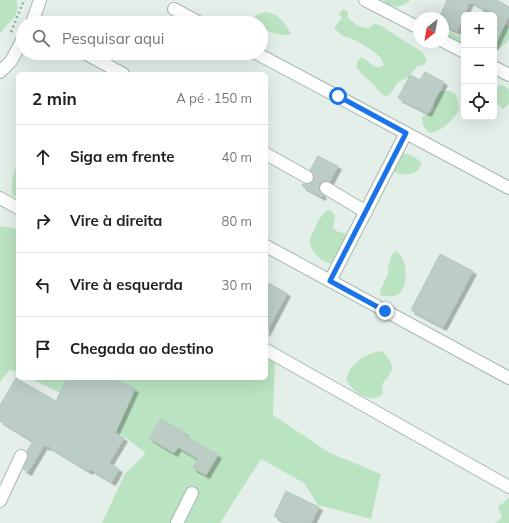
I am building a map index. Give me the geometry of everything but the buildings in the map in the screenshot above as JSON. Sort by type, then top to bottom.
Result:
[{"type":"street","points":[[34,16],[40,0]]},
{"type":"street","points":[[365,0],[413,25]]},
{"type":"street","points":[[174,9],[187,16]]},
{"type":"street","points":[[449,44],[461,50]]},
{"type":"street","points":[[0,72],[12,61],[16,53]]},
{"type":"street","points":[[268,59],[509,188]]},
{"type":"street","points":[[98,60],[119,72]]},
{"type":"street","points":[[497,69],[509,75]]},
{"type":"street","points":[[330,281],[406,133]]},
{"type":"street","points":[[268,155],[307,177]]},
{"type":"street","points":[[326,188],[366,212]]},
{"type":"street","points":[[0,198],[16,207]]},
{"type":"street","points":[[268,247],[509,378]]},
{"type":"street","points":[[268,351],[509,487]]},
{"type":"street","points":[[0,501],[21,456]]},
{"type":"street","points":[[177,523],[192,493]]},
{"type":"path","points":[[17,16],[24,0]]},
{"type":"path","points":[[9,36],[16,19]]},
{"type":"green space","points":[[0,0],[17,0],[17,11],[14,18],[0,34]]},
{"type":"green space","points":[[383,0],[410,1],[400,6],[393,6],[389,5]]},
{"type":"green space","points":[[343,9],[348,12],[348,18],[363,27],[369,28],[374,24],[380,25],[413,46],[413,48],[423,53],[427,60],[424,65],[418,66],[408,77],[397,83],[391,93],[386,97],[357,68],[357,62],[361,57],[378,68],[384,65],[382,59],[355,40],[341,34],[334,27],[342,18],[339,14]]},
{"type":"green space","points":[[486,9],[490,12],[481,12]]},
{"type":"green space","points":[[265,12],[277,16],[287,26],[291,34],[283,35],[268,31],[268,16],[256,16]]},
{"type":"green space","points":[[497,17],[509,27],[509,39],[497,50]]},
{"type":"green space","points":[[449,32],[461,36],[461,45],[449,42]]},
{"type":"green space","points":[[501,85],[509,89],[509,104],[503,109],[497,104],[498,86]]},
{"type":"green space","points":[[443,91],[454,93],[457,98],[459,110],[454,118],[447,124],[431,133],[424,126],[422,117],[433,111],[434,98],[437,93]]},
{"type":"green space","points":[[400,153],[413,156],[422,164],[412,174],[401,174],[393,171],[384,161],[389,157]]},
{"type":"green space","points":[[16,168],[16,197],[13,195],[13,175]]},
{"type":"green space","points":[[328,210],[335,215],[333,228],[336,231],[348,236],[334,264],[322,260],[313,251],[310,242],[310,238],[319,220]]},
{"type":"green space","points":[[0,226],[16,229],[16,372],[10,369],[0,382]]},
{"type":"green space","points":[[396,251],[401,255],[405,265],[406,277],[404,288],[395,296],[381,296],[380,291],[388,274],[388,267],[392,255]]},
{"type":"green space","points":[[268,344],[275,351],[273,415],[330,453],[381,474],[371,519],[318,505],[304,483],[261,459],[220,523],[102,523],[125,474],[146,453],[72,398],[33,380],[268,380]]},
{"type":"green space","points":[[382,351],[392,366],[391,373],[382,387],[383,393],[378,397],[373,398],[359,394],[348,384],[346,380],[348,374],[360,360],[370,354]]},
{"type":"green space","points":[[509,498],[509,523],[495,523],[502,518],[498,507]]},
{"type":"tunnel","points":[[307,177],[326,188]]},
{"type":"route","points":[[338,96],[406,133],[330,281],[385,311]]}]
